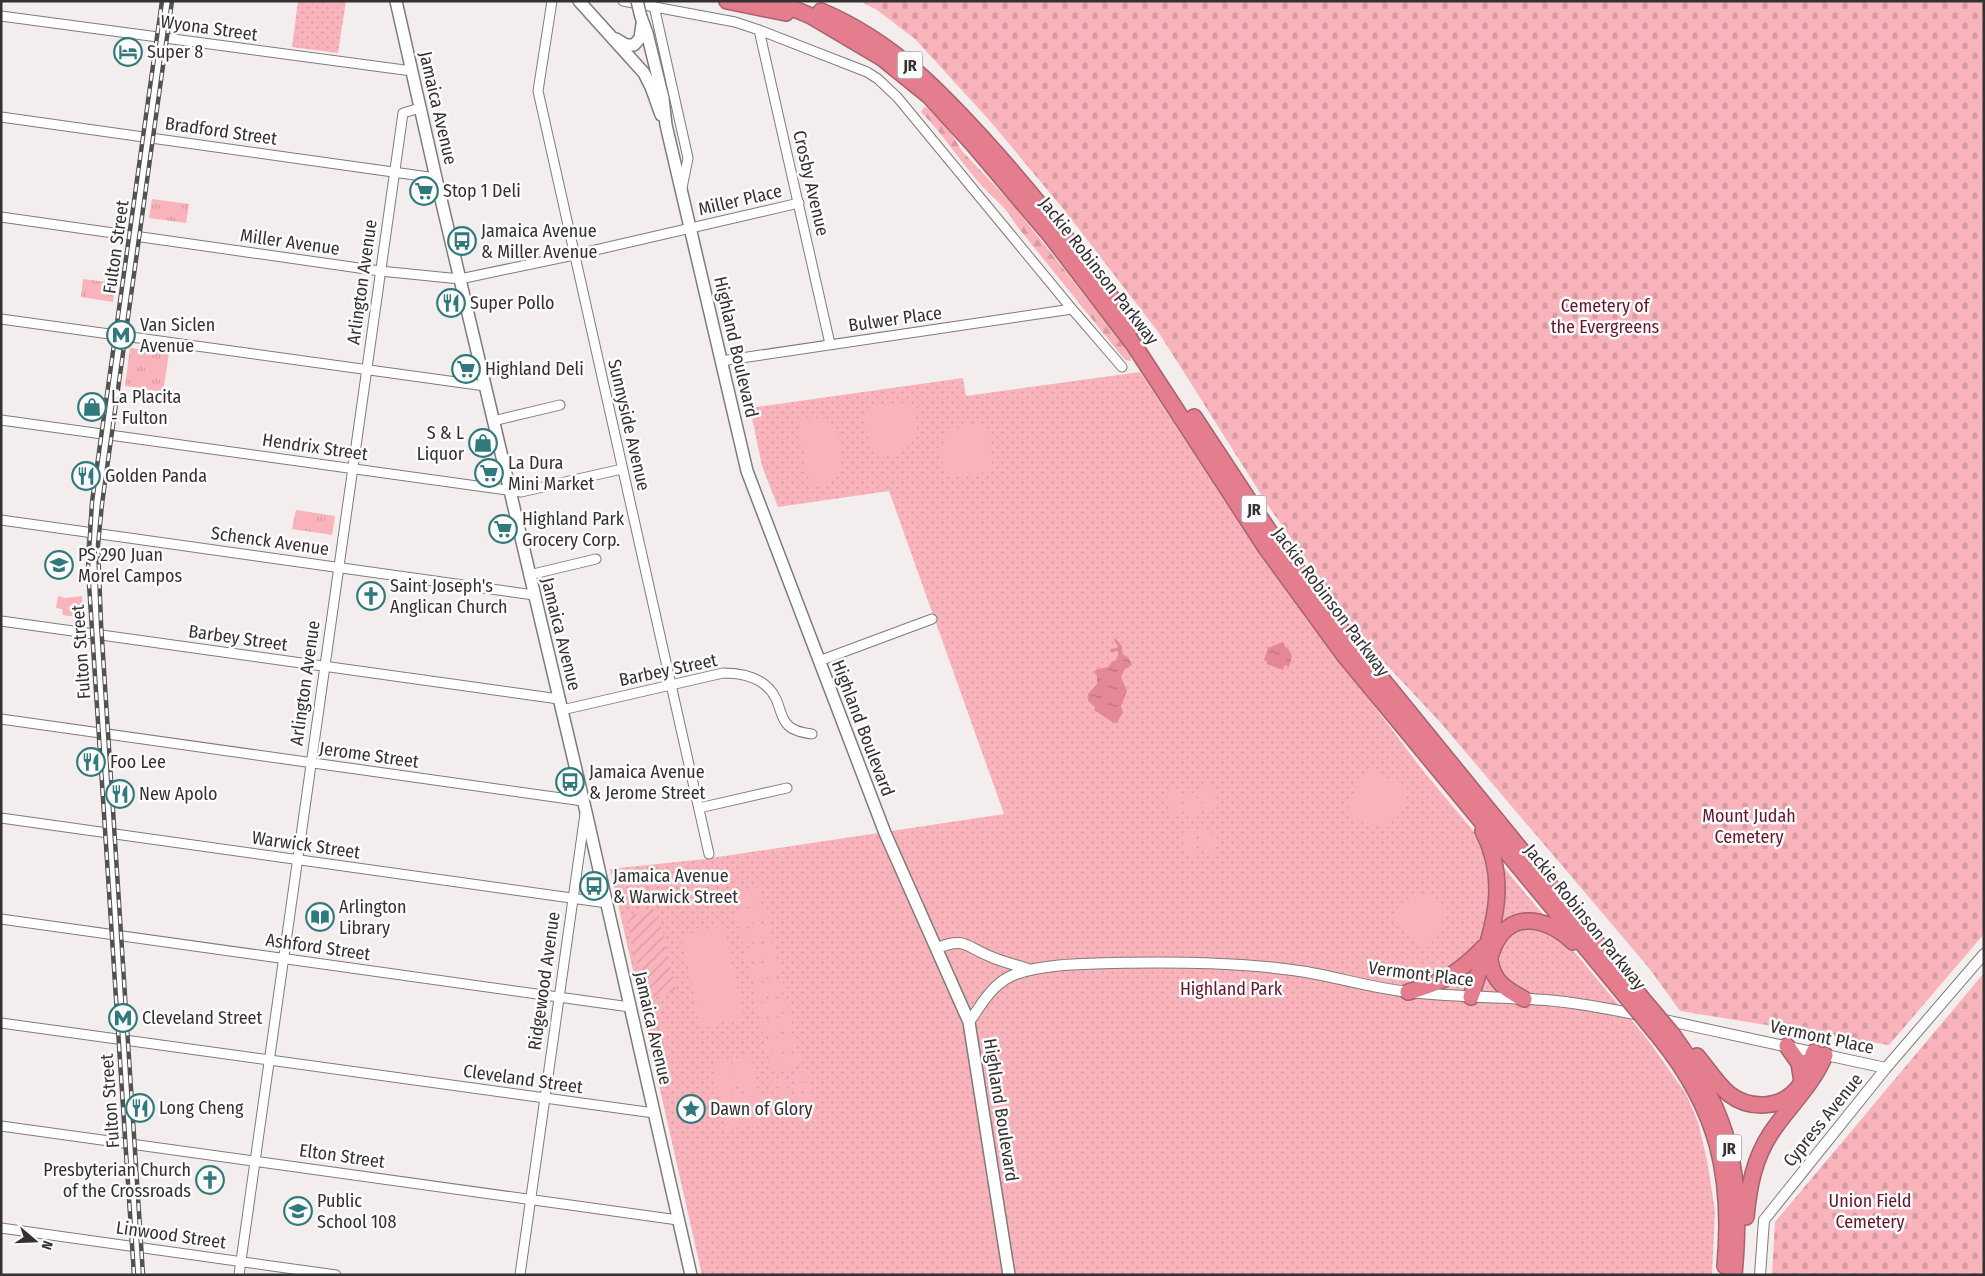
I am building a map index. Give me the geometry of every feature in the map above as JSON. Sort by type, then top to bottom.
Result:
[{"type":"highway","points":[[727,1],[794,15],[847,29]]},
{"type":"highway","name":"Jackie Robinson Parkway","points":[[775,1],[847,29],[892,50],[928,80],[1036,198],[1137,332],[1271,534],[1333,619],[1640,996],[1701,1099],[1717,1142],[1724,1173],[1727,1203],[1724,1275]]},
{"type":"highway","name":"Jackie Robinson Parkway","points":[[799,1],[847,29],[929,96],[972,142],[1050,235],[1134,345],[1266,548],[1344,654],[1624,994],[1666,1037],[1704,1083],[1718,1111],[1728,1140],[1734,1170],[1738,1201],[1736,1275]]},
{"type":"highway","points":[[818,1],[827,6],[847,29]]},
{"type":"highway","points":[[1470,806],[1491,847],[1497,873],[1497,907],[1486,944],[1475,997]]},
{"type":"highway","points":[[1475,997],[1494,946],[1504,932],[1520,922],[1538,920],[1559,930],[1602,967]]},
{"type":"highway","points":[[1408,992],[1434,984],[1455,974],[1486,944]]},
{"type":"highway","points":[[1490,960],[1493,975],[1500,984],[1524,999]]},
{"type":"highway","points":[[1666,1037],[1692,1050],[1726,1091],[1736,1099],[1747,1104],[1760,1106],[1782,1101],[1793,1093],[1820,1054]]},
{"type":"highway","points":[[1787,1046],[1799,1063],[1802,1082]]},
{"type":"highway","points":[[1736,1275],[1744,1242],[1750,1183],[1757,1160],[1771,1132],[1812,1081],[1820,1054]]},
{"type":"main road","name":"Jamaica Avenue","points":[[396,1],[509,491],[607,903],[690,1275]]},
{"type":"main road","name":"Highland Boulevard","points":[[579,1],[644,73],[666,126],[747,472],[884,833],[969,1022],[1008,1275]]},
{"type":"main road","name":"Highland Boulevard","points":[[637,1],[647,32],[663,98],[666,126]]},
{"type":"main road","points":[[603,28],[620,42],[632,46],[637,44],[640,38],[641,18]]},
{"type":"street","name":"Fulton Street","points":[[138,1275],[92,562],[93,533],[106,434],[167,1]]},
{"type":"street","name":"Sunnyside Avenue","points":[[552,1],[538,91],[709,854]]},
{"type":"street","points":[[623,1],[735,22],[867,72],[878,79],[898,98],[1122,367]]},
{"type":"street","name":"Highland Boulevard","points":[[654,6],[688,158],[682,191]]},
{"type":"street","name":"Wyona Street","points":[[1,16],[412,71]]},
{"type":"street","name":"Crosby Avenue","points":[[759,30],[830,344]]},
{"type":"street","name":"Arlington Avenue","points":[[239,1275],[394,171],[403,113],[420,108]]},
{"type":"street","name":"Bradford Street","points":[[1,117],[436,178]]},
{"type":"street","name":"Miller Place","points":[[689,229],[799,204]]},
{"type":"street","name":"Miller Avenue","points":[[1,217],[380,270],[460,279],[689,229]]},
{"type":"street","name":"Bulwer Place","points":[[721,361],[830,344],[1067,312],[1072,309]]},
{"type":"street","points":[[1,319],[485,386]]},
{"type":"street","points":[[493,421],[560,405]]},
{"type":"street","name":"Hendrix Street","points":[[1,420],[521,492],[622,469]]},
{"type":"street","name":"Schenck Avenue","points":[[1,520],[534,595]]},
{"type":"street","points":[[529,575],[596,559]]},
{"type":"street","points":[[818,661],[932,619]]},
{"type":"street","name":"Barbey Street","points":[[1,621],[324,666],[560,704],[671,685],[723,673],[747,674],[766,686],[775,697],[786,724],[796,730],[812,734]]},
{"type":"street","name":"Jerome Street","points":[[1,719],[310,763],[584,806]]},
{"type":"street","points":[[699,808],[787,788]]},
{"type":"street","name":"Ridgewood Avenue","points":[[520,1275],[584,806]]},
{"type":"street","name":"Warwick Street","points":[[1,818],[607,903]]},
{"type":"street","name":"Ashford Street","points":[[1,919],[630,1007]]},
{"type":"street","points":[[937,948],[956,942],[967,944],[989,957],[1031,970]]},
{"type":"street","name":"Cypress Avenue","points":[[1760,1275],[1764,1220],[1886,1068],[1984,954]]},
{"type":"street","name":"Vermont Place","points":[[969,1022],[988,995],[1002,981],[1031,970],[1093,964],[1169,962],[1247,966],[1305,972],[1408,992],[1567,1002],[1623,1012],[1886,1068]]},
{"type":"street","name":"Cleveland Street","points":[[1,1023],[654,1113]]},
{"type":"street","name":"Elton Street","points":[[1,1126],[678,1220]]},
{"type":"street","name":"Linwood Street","points":[[1,1228],[336,1275]]},
{"type":"green space","points":[[298,1],[346,1],[338,53],[292,47]]},
{"type":"green space","points":[[326,1],[345,1],[344,8],[325,6]]},
{"type":"green space","name":"Cemetery of the Evergreens","points":[[860,1],[1984,1],[1984,934],[1889,1045],[1680,1011],[1649,968],[1440,722],[1368,645],[1269,507],[1159,333],[1065,211],[990,121],[915,39],[877,10]]},
{"type":"green space","points":[[924,107],[948,128],[962,151],[1014,206],[1110,328],[1130,355],[1131,361],[1125,360],[1009,214],[975,178],[921,112]]},
{"type":"green space","points":[[152,199],[189,204],[186,223],[149,218]]},
{"type":"green space","points":[[83,279],[115,283],[113,302],[81,297]]},
{"type":"green space","points":[[130,348],[169,353],[163,392],[125,386]]},
{"type":"green space","name":"Highland Park","points":[[1140,372],[1263,559],[1424,772],[1648,1040],[1686,1094],[1698,1122],[1707,1160],[1715,1211],[1712,1275],[702,1275],[610,869],[705,859],[1004,814],[889,491],[778,507],[762,466],[750,408],[963,378],[966,396]]},
{"type":"green space","points":[[908,402],[915,413],[917,425],[911,444],[903,451],[894,454],[882,454],[870,450],[865,413],[871,406]]},
{"type":"green space","points":[[806,418],[828,423],[834,427],[837,433],[840,450],[839,472],[832,482],[826,485],[810,485],[799,425]]},
{"type":"green space","points":[[966,424],[983,426],[990,430],[992,465],[987,472],[950,476],[942,460],[942,446],[945,439],[951,433]]},
{"type":"green space","points":[[296,510],[335,516],[332,535],[292,529]]},
{"type":"green space","points":[[58,596],[65,598],[82,596],[83,609],[77,609],[76,617],[63,615],[62,609],[56,608]]},
{"type":"green space","points":[[1368,768],[1406,789],[1405,802],[1401,812],[1393,820],[1374,826],[1364,823],[1355,817],[1347,806]]},
{"type":"green space","points":[[1211,786],[1217,809],[1205,812],[1199,789]]},
{"type":"green space","points":[[1178,788],[1183,811],[1171,814],[1166,791]]},
{"type":"green space","points":[[1196,792],[1201,815],[1189,818],[1184,795]]},
{"type":"green space","points":[[1212,829],[1216,853],[1204,855],[1200,831]]},
{"type":"green space","points":[[1193,830],[1197,853],[1186,856],[1181,833]]},
{"type":"green space","points":[[760,887],[764,901],[734,908],[731,894]]},
{"type":"green space","points":[[1422,895],[1431,897],[1438,902],[1447,917],[1423,947],[1393,922],[1396,911],[1402,903]]},
{"type":"green space","points":[[765,905],[768,919],[738,926],[735,912]]},
{"type":"green space","points":[[657,908],[676,991],[645,998],[636,960],[634,960],[632,949],[634,948],[626,916]]},
{"type":"green space","points":[[769,924],[772,937],[743,944],[739,931]]},
{"type":"green space","points":[[723,926],[744,1017],[701,1027],[681,936]]},
{"type":"green space","points":[[773,942],[776,956],[747,963],[744,949]]},
{"type":"green space","points":[[777,960],[781,974],[751,981],[748,967]]},
{"type":"green space","name":"Union Field Cemetery","points":[[1984,973],[1984,1275],[1772,1275],[1775,1222]]},
{"type":"green space","points":[[782,979],[785,992],[755,999],[752,985]]},
{"type":"green space","points":[[786,997],[789,1011],[759,1018],[756,1004]]},
{"type":"green space","points":[[790,1015],[793,1028],[764,1036],[761,1022]]},
{"type":"green space","points":[[794,1033],[797,1047],[768,1054],[765,1041]]},
{"type":"green space","points":[[799,1052],[802,1065],[772,1072],[769,1059]]},
{"type":"green space","points":[[751,1056],[758,1087],[739,1091],[732,1060]]},
{"type":"green space","points":[[730,1060],[737,1092],[719,1096],[712,1064]]},
{"type":"green space","points":[[806,1071],[808,1079],[794,1082],[792,1075]]},
{"type":"green space","points":[[785,1076],[786,1084],[772,1087],[771,1080]]},
{"type":"green space","points":[[808,1081],[810,1089],[796,1092],[794,1085]]},
{"type":"green space","points":[[787,1086],[789,1094],[775,1097],[773,1090]]},
{"type":"green space","points":[[758,1090],[765,1121],[747,1125],[740,1094]]},
{"type":"green space","points":[[811,1091],[812,1099],[798,1102],[797,1095]]},
{"type":"green space","points":[[738,1094],[744,1126],[726,1130],[719,1098]]},
{"type":"green space","points":[[789,1096],[791,1104],[777,1107],[775,1100]]},
{"type":"green space","points":[[813,1101],[815,1109],[801,1112],[799,1105]]},
{"type":"green space","points":[[792,1106],[793,1114],[779,1117],[778,1110]]},
{"type":"water","points":[[1115,638],[1122,646],[1122,654],[1128,657],[1132,665],[1125,669],[1121,677],[1127,691],[1121,706],[1123,712],[1117,723],[1094,710],[1095,707],[1088,701],[1088,694],[1097,684],[1097,676],[1094,672],[1097,669],[1108,667],[1116,660],[1118,651],[1111,652],[1110,649],[1117,648],[1118,646],[1114,640]]},
{"type":"water","points":[[1282,642],[1292,656],[1289,667],[1285,665],[1283,670],[1267,664],[1264,660],[1268,648]]},
{"type":"railway","points":[[134,1275],[88,568],[92,502],[162,1]]},
{"type":"railway","points":[[143,1275],[101,624],[98,545],[102,504],[172,1]]},
{"type":"place","name":"Super 8","points":[[128,52]]},
{"type":"place","name":"Stop 1 Deli","points":[[424,191]]},
{"type":"place","name":"Jamaica Avenue & Miller Avenue","points":[[462,241]]},
{"type":"place","name":"Super Pollo","points":[[451,303]]},
{"type":"place","name":"Van Siclen Avenue","points":[[121,335]]},
{"type":"place","name":"Highland Deli","points":[[466,369]]},
{"type":"place","name":"La Placita - Fulton","points":[[92,407]]},
{"type":"place","name":"S & L Liquor","points":[[483,443]]},
{"type":"place","name":"La Dura Mini Market","points":[[489,473]]},
{"type":"place","name":"Golden Panda","points":[[86,476]]},
{"type":"place","name":"Highland Park Grocery Corp.","points":[[503,529]]},
{"type":"place","name":"PS 290 Juan Morel Campos","points":[[59,565]]},
{"type":"place","name":"Saint Joseph's Anglican Church","points":[[371,596]]},
{"type":"place","name":"Foo Lee","points":[[91,762]]},
{"type":"place","name":"Jamaica Avenue & Jerome Street","points":[[570,782]]},
{"type":"place","name":"New Apolo","points":[[120,794]]},
{"type":"place","name":"Jamaica Avenue & Warwick Street","points":[[594,886]]},
{"type":"place","name":"Arlington Library","points":[[320,917]]},
{"type":"place","name":"Cleveland Street","points":[[123,1018]]},
{"type":"place","name":"Long Cheng","points":[[140,1108]]},
{"type":"place","name":"Dawn of Glory","points":[[691,1109]]},
{"type":"place","name":"Presbyterian Church of the Crossroads","points":[[210,1180]]},
{"type":"place","name":"Public School 108","points":[[298,1211]]},
{"type":"park label","name":"Mount Judah Cemetery","points":[[1749,826]]}]
